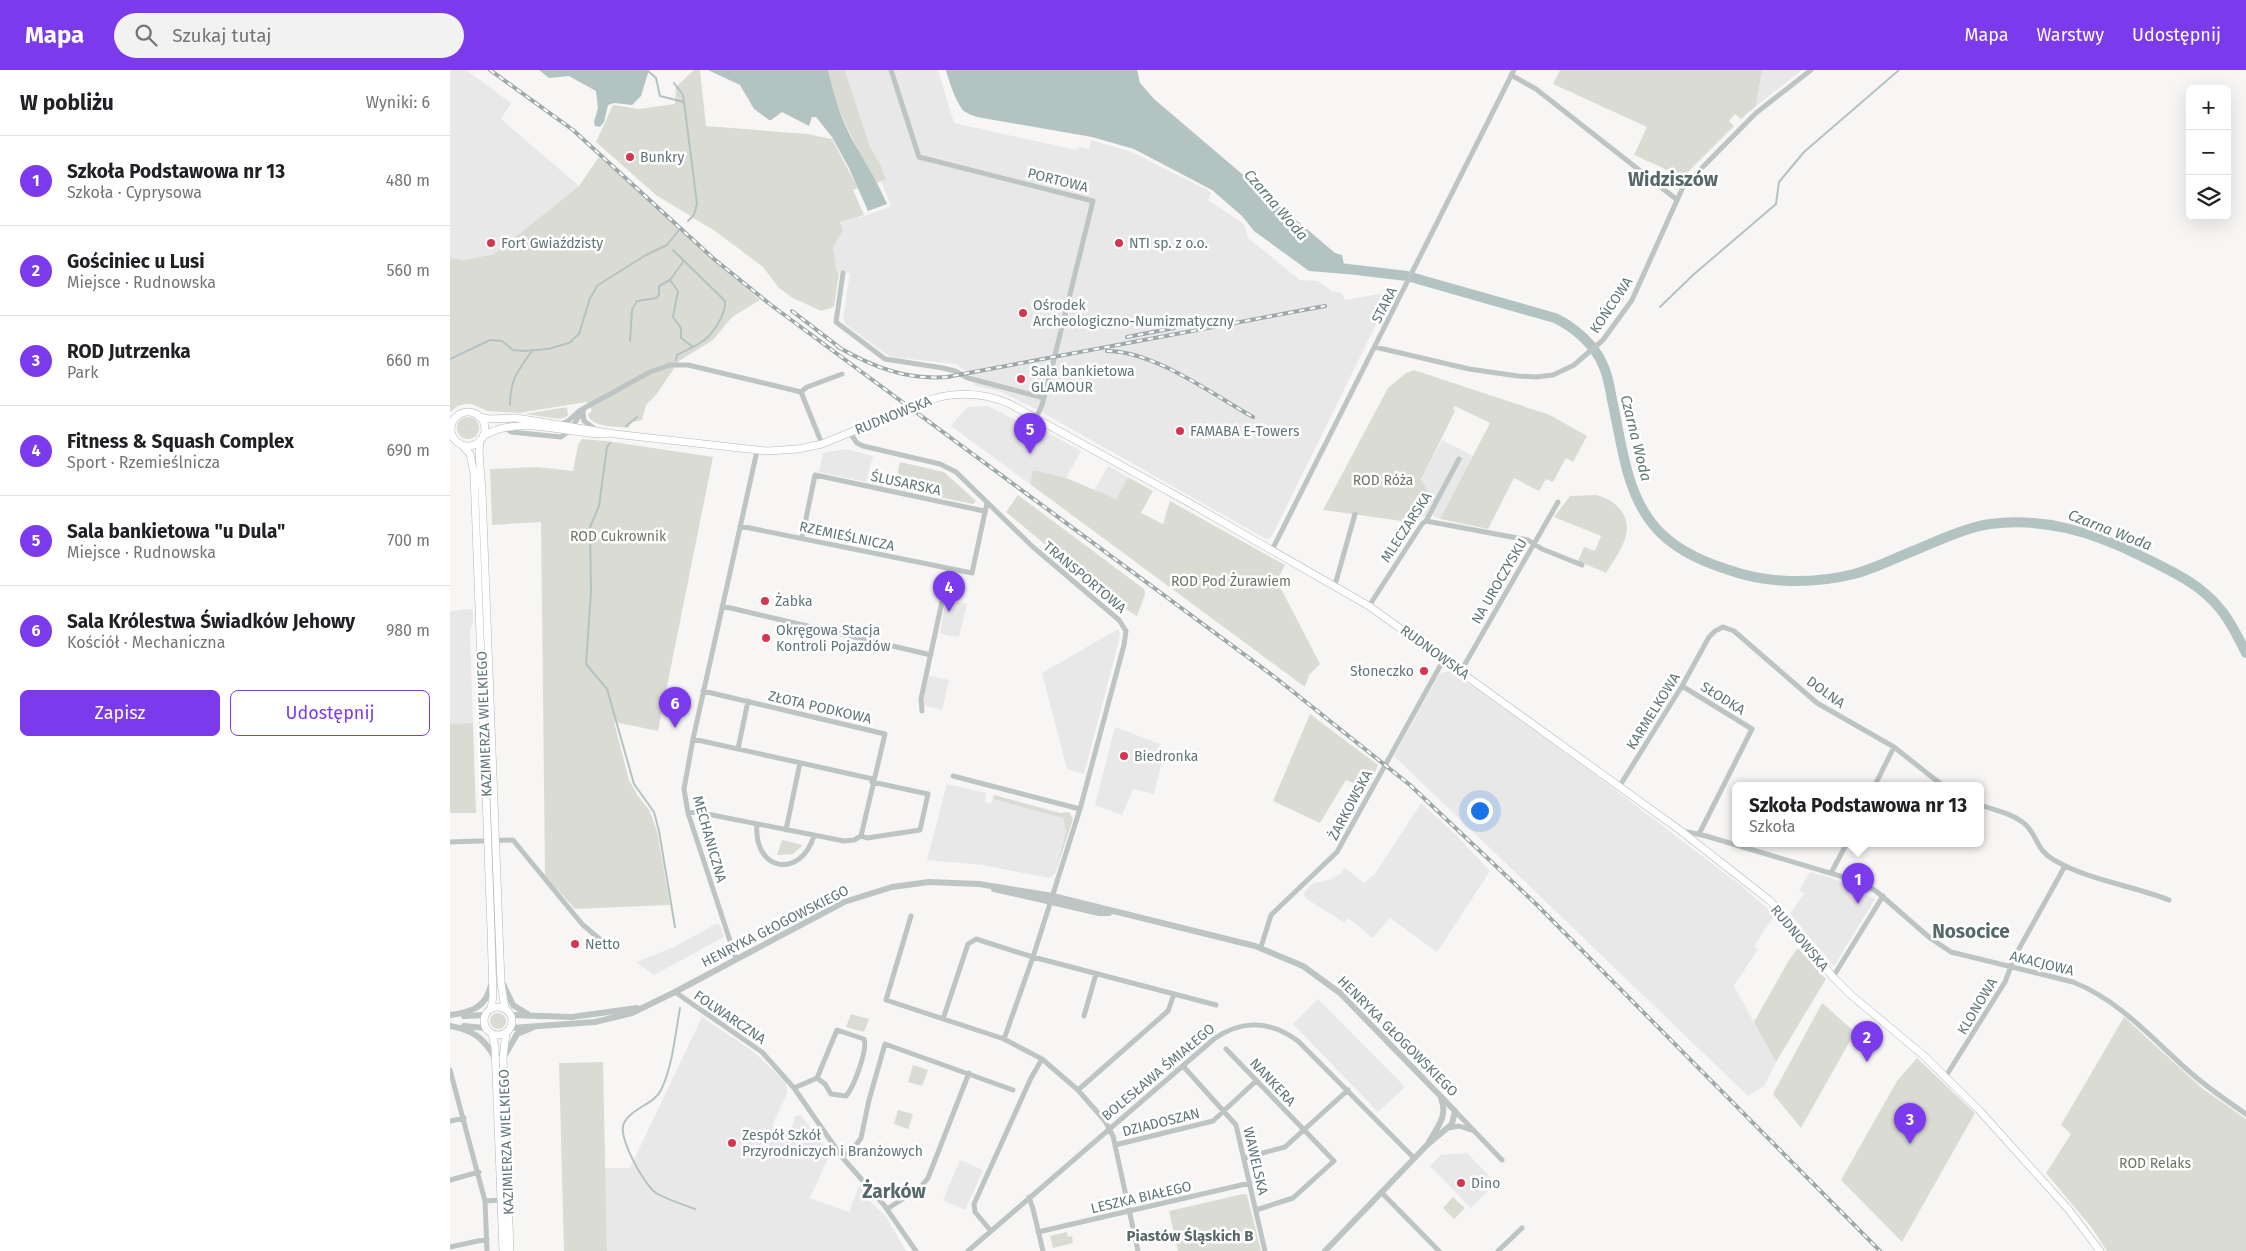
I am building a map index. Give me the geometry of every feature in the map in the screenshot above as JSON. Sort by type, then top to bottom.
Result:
[{"type":"main road","name":"RUDNOWSKA","points":[[482,438],[504,426],[514,425],[571,429],[757,451],[783,451],[822,444],[926,401],[950,395],[975,394],[998,399],[1036,418],[1335,585],[1369,606],[1681,831],[1748,883],[1778,909],[1833,977],[1851,995],[1946,1076],[2036,1172],[2089,1235],[2100,1251]]},
{"type":"main road","points":[[466,412],[472,412],[479,416],[485,427],[482,438],[471,445],[456,441],[451,425],[458,416],[466,412]]},
{"type":"main road","name":"RUDNOWSKA","points":[[479,416],[516,418],[561,424],[571,429],[595,429],[615,434]]},
{"type":"main road","name":"KAZIMIERZA WIELKIEGO","points":[[482,438],[479,453],[483,499],[492,840],[491,1009]]},
{"type":"main road","name":"KAZIMIERZA WIELKIEGO","points":[[456,441],[470,454],[474,473],[492,840],[501,976],[505,1008]]},
{"type":"main road","points":[[498,1006],[505,1008],[511,1015],[508,1030],[499,1035],[492,1034],[485,1028],[485,1015],[491,1009],[498,1006]]},
{"type":"main road","name":"KAZIMIERZA WIELKIEGO","points":[[503,1251],[499,1059],[508,1030]]},
{"type":"main road","name":"KAZIMIERZA WIELKIEGO","points":[[492,1034],[499,1059],[510,1251]]},
{"type":"street","name":"PORTOWA","points":[[891,70],[919,158],[1093,201],[1044,398],[1036,418]]},
{"type":"street","name":"KOŃCOWA","points":[[1375,347],[1469,369],[1536,377],[1566,370],[1588,354],[1609,333],[1637,291],[1676,199],[1687,183],[1756,113],[1811,70]]},
{"type":"street","points":[[1513,73],[1676,199]]},
{"type":"street","name":"STARA","points":[[1272,550],[1513,73]]},
{"type":"street","points":[[843,273],[836,322],[879,355],[893,361],[955,371],[968,378],[1044,398]]},
{"type":"street","points":[[561,424],[586,407],[650,372],[670,365],[696,366],[801,392],[822,444]]},
{"type":"street","points":[[801,392],[807,387],[842,374]]},
{"type":"street","points":[[571,429],[586,407]]},
{"type":"street","points":[[586,407],[583,418],[586,424],[595,429]]},
{"type":"street","name":"TRANSPORTOWA","points":[[850,433],[857,443],[863,446],[948,467],[1067,578],[1120,620],[1126,631],[1124,645],[1080,809],[1033,957],[1004,1039]]},
{"type":"street","name":"MECHANICZNA","points":[[736,959],[688,813],[684,789],[703,691],[757,451]]},
{"type":"street","name":"MLECZARSKA","points":[[1369,606],[1422,524],[1426,521],[1459,459]]},
{"type":"street","name":"ŚLUSARSKA","points":[[802,538],[815,475],[984,512]]},
{"type":"street","name":"NA UROCZYSKU","points":[[1461,671],[1558,502]]},
{"type":"street","points":[[984,512],[987,503]]},
{"type":"street","name":"RZEMIEŚLNICZA","points":[[740,526],[972,573],[984,512]]},
{"type":"street","points":[[1335,585],[1355,514]]},
{"type":"street","points":[[1426,521],[1523,539],[1582,565]]},
{"type":"street","points":[[922,711],[921,699],[949,569]]},
{"type":"street","points":[[722,606],[931,655]]},
{"type":"street","name":"DOLNA","points":[[1704,646],[1715,631],[1724,627],[1728,628],[1817,703],[1894,748],[1938,782]]},
{"type":"street","name":"KARMELKOWA","points":[[1619,786],[1682,686],[1704,646]]},
{"type":"street","name":"ŻARKOWSKA","points":[[1261,947],[1271,915],[1338,852],[1444,659]]},
{"type":"street","name":"SŁODKA","points":[[1682,686],[1752,729],[1699,834]]},
{"type":"street","name":"ZŁOTA PODKOWA","points":[[703,691],[885,734],[861,836]]},
{"type":"street","points":[[738,749],[748,701]]},
{"type":"street","points":[[688,813],[696,812],[844,841],[854,840],[861,836],[867,838],[920,830],[928,794],[693,739]]},
{"type":"street","points":[[1877,782],[1894,748]]},
{"type":"street","points":[[786,830],[800,763]]},
{"type":"street","points":[[953,776],[1080,809]]},
{"type":"street","points":[[1984,806],[2012,816],[2021,822],[2029,829],[2042,852],[2065,866],[2096,878],[2169,900]]},
{"type":"street","points":[[757,824],[756,838],[760,851],[769,860],[779,863],[789,864],[801,859],[809,849],[814,836]]},
{"type":"street","name":"AKACJOWA","points":[[1681,831],[1732,844]]},
{"type":"street","points":[[450,842],[513,840],[582,924],[610,948]]},
{"type":"street","name":"AKACJOWA","points":[[1743,847],[1860,882],[1883,896],[1943,948],[1960,955],[2073,982],[2106,997],[2200,1081],[2246,1114]]},
{"type":"street","points":[[1831,873],[1845,847]]},
{"type":"street","name":"KLONOWA","points":[[1946,1076],[2005,982],[2015,956],[2065,866]]},
{"type":"street","name":"HENRYKA GŁOGOWSKIEGO","points":[[508,1030],[542,1025],[574,1025],[605,1021],[632,1013],[676,992],[816,916],[869,893],[892,887],[929,882],[979,884],[1014,895],[1051,899],[1099,913],[1116,913],[1261,947],[1303,966],[1340,993],[1502,1160]]},
{"type":"street","points":[[1833,977],[1883,896]]},
{"type":"street","points":[[911,916],[886,1000],[1004,1039],[1042,1059],[1078,1090],[1109,1128],[1115,1145],[1138,1251]]},
{"type":"street","points":[[943,1019],[970,942],[980,940],[1033,957],[1216,1005]]},
{"type":"street","points":[[1084,1016],[1096,974]]},
{"type":"street","points":[[450,1015],[473,1011],[482,1005],[487,998],[492,976]]},
{"type":"street","points":[[501,976],[508,997],[513,1005],[532,1017]]},
{"type":"street","name":"FOLWARCZNA","points":[[676,992],[762,1052],[794,1088],[842,1157],[887,1209],[916,1251]]},
{"type":"street","points":[[1078,1090],[1168,1011],[1174,994]]},
{"type":"street","name":"HENRYKA GŁOGOWSKIEGO","points":[[511,1015],[532,1017],[589,1016],[648,1006]]},
{"type":"street","points":[[450,1015],[485,1015]]},
{"type":"street","name":"BOLESŁAWA ŚMIAŁEGO","points":[[968,1251],[1223,1032],[1248,1024],[1262,1024],[1276,1028],[1298,1041],[1414,1158]]},
{"type":"street","points":[[450,1026],[469,1030],[478,1035],[499,1059],[517,1034],[542,1025]]},
{"type":"street","points":[[450,1026],[485,1028]]},
{"type":"street","points":[[794,1088],[817,1078],[837,1030],[865,1040],[853,1087],[846,1096],[834,1095],[817,1078]]},
{"type":"street","points":[[842,1157],[854,1148],[861,1138],[869,1100],[886,1044],[969,1072],[1013,1090]]},
{"type":"street","name":"NANKERA","points":[[1226,1049],[1334,1161],[1293,1198],[1256,1210]]},
{"type":"street","points":[[991,1231],[974,1210],[977,1196],[1031,1078],[1042,1059]]},
{"type":"street","name":"WAWELSKA","points":[[1183,1066],[1236,1124],[1265,1251]]},
{"type":"street","points":[[450,1070],[479,1172],[485,1201],[487,1251]]},
{"type":"street","points":[[887,1209],[920,1188],[928,1178],[969,1072]]},
{"type":"street","name":"DZIADOSZAN","points":[[1115,1145],[1214,1120],[1256,1080]]},
{"type":"street","points":[[1244,1158],[1285,1147],[1348,1090]]},
{"type":"street","points":[[1439,1095],[1443,1108],[1442,1122]]},
{"type":"street","points":[[1427,1145],[1442,1122],[1455,1111]]},
{"type":"street","points":[[1325,1251],[1427,1145],[1448,1128],[1454,1120],[1455,1111]]},
{"type":"street","points":[[450,1121],[464,1118]]},
{"type":"street","points":[[1448,1128],[1463,1126],[1475,1131]]},
{"type":"street","points":[[450,1180],[479,1172]]},
{"type":"street","name":"LESZKA BIAŁEGO","points":[[1038,1232],[1250,1183]]},
{"type":"street","points":[[1382,1192],[1439,1251]]},
{"type":"street","points":[[1029,1197],[1043,1251]]},
{"type":"street","points":[[485,1201],[501,1200]]},
{"type":"street","points":[[1498,1251],[1522,1228]]},
{"type":"street","points":[[450,1247],[487,1240]]},
{"type":"shaded area","points":[[450,70],[466,70],[511,103],[501,119],[579,186],[494,254],[464,260],[450,258]]},
{"type":"shaded area","points":[[845,70],[938,70],[954,123],[1076,150],[1077,147],[1089,149],[1091,140],[1132,152],[1211,192],[1208,200],[1244,224],[1248,238],[1300,280],[1318,281],[1332,291],[1342,293],[1345,300],[1392,292],[1271,538],[1266,539],[1036,409],[999,391],[975,386],[974,378],[956,364],[892,357],[845,324],[843,318],[850,273],[837,272],[833,248],[843,230],[840,221],[865,216],[891,206],[881,181],[886,179],[880,164],[869,146]]},
{"type":"shaded area","points":[[1762,70],[1802,70],[1756,106]]},
{"type":"shaded area","points":[[988,406],[1020,422],[1027,421],[1081,451],[1066,478],[1033,470],[1030,484],[951,426],[967,407]]},
{"type":"shaded area","points":[[1442,440],[1473,456],[1440,519],[1431,515],[1420,517],[1431,497],[1421,481]]},
{"type":"shaded area","points":[[845,449],[873,456],[866,482],[819,472],[823,453]]},
{"type":"shaded area","points":[[1108,466],[1128,477],[1116,499],[1094,490]]},
{"type":"shaded area","points":[[946,600],[967,604],[959,637],[942,634],[940,630]]},
{"type":"shaded area","points":[[466,609],[473,610],[473,622],[470,631],[473,723],[450,724],[450,612]]},
{"type":"shaded area","points":[[1118,629],[1120,634],[1118,644],[1084,774],[1067,769],[1042,673]]},
{"type":"shaded area","points":[[1451,671],[1585,767],[1739,884],[1775,915],[1754,946],[1758,949],[1734,986],[1776,1062],[1764,1086],[1748,1096],[1394,756],[1440,673]]},
{"type":"shaded area","points":[[929,676],[949,680],[942,710],[926,706],[923,702]]},
{"type":"shaded area","points":[[1115,727],[1160,744],[1156,759],[1162,761],[1154,794],[1133,789],[1122,815],[1095,805]]},
{"type":"shaded area","points":[[947,784],[986,793],[985,802],[991,804],[994,795],[1063,818],[1066,831],[1055,874],[1049,878],[983,865],[927,860]]},
{"type":"shaded area","points":[[1421,803],[1456,835],[1490,871],[1437,952],[1390,918],[1373,938],[1348,918],[1345,923],[1305,898],[1304,893],[1311,884],[1339,875],[1345,868],[1364,883],[1375,874]]},
{"type":"shaded area","points":[[1810,872],[1832,878],[1875,899],[1834,966],[1790,914],[1804,894],[1799,891]]},
{"type":"shaded area","points":[[716,924],[720,925],[724,937],[654,975],[636,962],[674,947]]},
{"type":"shaded area","points":[[1318,999],[1405,1087],[1378,1112],[1293,1024]]},
{"type":"shaded area","name":"Zespół Szkół Przyrodniczych i Branżowych","points":[[702,1017],[754,1052],[786,1083],[787,1093],[772,1126],[790,1133],[795,1116],[801,1115],[830,1154],[810,1198],[849,1212],[859,1186],[863,1190],[863,1194],[886,1217],[906,1251],[607,1251],[605,1168],[630,1168]]},
{"type":"shaded area","points":[[1467,1153],[1496,1183],[1471,1208],[1430,1166],[1441,1155]]},
{"type":"shaded area","points":[[960,1160],[983,1170],[965,1210],[943,1200]]},
{"type":"green space","points":[[694,70],[700,70],[706,126],[807,134],[832,139],[858,188],[853,190],[864,215],[840,222],[843,230],[833,248],[837,272],[839,273],[834,307],[821,311],[791,297],[778,287],[763,267],[715,231],[656,195],[596,142],[613,105],[639,109],[675,104],[676,87]]},
{"type":"green space","points":[[828,70],[845,70],[869,145],[886,179],[877,183],[855,142],[841,114]]},
{"type":"green space","points":[[1560,70],[1762,70],[1756,106],[1741,119],[1735,114],[1729,121],[1734,126],[1683,177],[1634,155],[1647,127],[1553,84]]},
{"type":"green space","points":[[599,157],[760,300],[732,317],[713,340],[679,361],[656,395],[646,405],[642,420],[632,422],[628,428],[605,426],[594,422],[588,415],[592,410],[586,402],[519,413],[487,411],[472,404],[465,404],[458,406],[450,412],[450,258],[464,260],[494,254],[579,186]]},
{"type":"green space","name":"ROD Róża","points":[[1414,370],[1550,415],[1587,436],[1573,462],[1566,458],[1553,482],[1546,479],[1539,491],[1514,478],[1488,529],[1440,519],[1490,423],[1455,406],[1453,409],[1455,411],[1421,480],[1431,497],[1416,523],[1323,510],[1388,388],[1406,373]]},
{"type":"green space","points":[[567,407],[568,416],[560,419],[525,414]]},
{"type":"green space","points":[[468,417],[478,424],[479,428],[472,438],[468,439],[458,432],[457,428],[464,418]]},
{"type":"green space","name":"ROD Cukrownik","points":[[582,439],[713,457],[658,731],[614,722],[629,780],[638,796],[650,811],[657,831],[670,905],[575,909],[545,876],[541,522],[492,525],[490,469],[537,467],[573,471],[578,445]]},
{"type":"green space","points":[[900,462],[944,472],[976,501],[973,504],[894,488]]},
{"type":"green space","name":"ROD Pod Żurawiem","points":[[1033,470],[1066,478],[1116,499],[1128,477],[1153,491],[1141,513],[1163,524],[1170,501],[1285,565],[1277,581],[1320,664],[1309,675],[1305,687],[1030,484]]},
{"type":"green space","points":[[1018,495],[1144,589],[1145,594],[1137,616],[1117,604],[1006,512]]},
{"type":"green space","points":[[1596,495],[1609,500],[1617,506],[1627,524],[1624,541],[1606,573],[1578,561],[1584,547],[1595,551],[1601,536],[1554,517],[1570,496]]},
{"type":"green space","points":[[1310,714],[1378,765],[1368,789],[1346,780],[1320,823],[1273,801]]},
{"type":"green space","points":[[473,723],[476,813],[450,813],[450,724]]},
{"type":"green space","points":[[994,795],[1060,813],[1069,812],[1073,819],[1055,874],[1066,831],[1063,818],[993,799]]},
{"type":"green space","points":[[782,840],[803,845],[793,854],[777,855]]},
{"type":"green space","points":[[1798,948],[1826,979],[1776,1062],[1754,1022],[1789,960]]},
{"type":"green space","points":[[1822,1003],[1855,1032],[1801,1128],[1773,1094]]},
{"type":"green space","points":[[495,1013],[501,1013],[506,1018],[504,1027],[495,1029],[490,1024],[490,1018]]},
{"type":"green space","points":[[851,1014],[869,1019],[864,1032],[846,1027]]},
{"type":"green space","name":"ROD Relaks","points":[[2124,1017],[2203,1089],[2246,1119],[2246,1251],[2107,1251],[2092,1228],[2046,1173],[2071,1134],[2061,1125]]},
{"type":"green space","points":[[1917,1058],[1975,1113],[1902,1242],[1841,1180],[1897,1081]]},
{"type":"green space","points":[[603,1062],[607,1251],[564,1251],[559,1063]]},
{"type":"green space","points":[[913,1065],[928,1070],[922,1086],[908,1082]]},
{"type":"green space","points":[[898,1110],[913,1114],[908,1129],[894,1124]]},
{"type":"green space","points":[[1243,1194],[1247,1195],[1261,1251],[1178,1251],[1169,1211]]},
{"type":"green space","points":[[1453,1197],[1465,1208],[1454,1219],[1443,1208]]},
{"type":"green space","points":[[1067,1232],[1068,1237],[1072,1236],[1073,1243],[1053,1248],[1050,1236]]},
{"type":"water","points":[[539,70],[649,70],[641,96],[632,105],[614,103],[608,105],[604,122],[600,127],[595,126],[594,122],[598,108],[596,91],[569,76],[549,78]]},
{"type":"water","points":[[708,70],[828,70],[843,119],[887,204],[868,211],[849,168],[832,137],[816,117],[812,117],[809,126],[782,112],[769,120],[754,109],[740,85]]},
{"type":"water","points":[[946,70],[1137,70],[1140,83],[1154,99],[1335,253],[1342,255],[1346,274],[1309,271],[1254,231],[1242,216],[1212,190],[1134,149],[1092,137],[977,117],[967,113],[962,109],[957,100]]},
{"type":"waterway","points":[[1660,307],[1693,275],[1776,204],[1779,182],[1804,152],[1899,70]]},
{"type":"waterway","points":[[648,71],[656,78],[660,96],[684,102],[697,204],[694,215],[688,221]]},
{"type":"waterway","points":[[674,83],[683,95],[684,102]]},
{"type":"waterway","points":[[450,359],[490,340],[502,341],[513,350],[524,351],[548,349],[569,343],[579,334],[590,298],[598,285],[646,255],[667,245],[679,230]]},
{"type":"waterway","points":[[673,250],[725,301],[724,311],[720,320],[707,338],[677,355],[676,360]]},
{"type":"waterway","points":[[683,262],[670,280],[678,291],[673,317],[681,328],[681,338],[693,347]]},
{"type":"waterway","name":"Czarna Woda","points":[[1331,267],[1407,276],[1555,318],[1569,326],[1595,350],[1605,369],[1626,466],[1637,498],[1645,513],[1662,535],[1679,548],[1709,563],[1759,578],[1791,581],[1823,580],[1862,572],[1954,534],[1990,524],[2010,522],[2067,528],[2103,539],[2139,555],[2194,585],[2204,592],[2221,610],[2246,653]]},
{"type":"waterway","points":[[630,341],[632,310],[637,301],[656,298],[659,295],[659,286],[670,280]]},
{"type":"waterway","points":[[510,405],[513,382],[532,351]]},
{"type":"waterway","points":[[626,426],[637,417]]},
{"type":"waterway","points":[[610,443],[607,447],[599,506],[590,527],[591,592],[586,664],[607,689],[634,784],[654,812],[659,831],[675,927]]},
{"type":"waterway","points":[[680,1008],[671,1060],[661,1090],[654,1099],[627,1118],[623,1129],[624,1138],[633,1160],[651,1188],[665,1198],[695,1209]]},
{"type":"railway","points":[[490,70],[573,130],[714,259],[771,305],[1276,678],[1410,785],[1536,904],[1880,1251]]},
{"type":"railway","points":[[838,347],[864,361],[890,371],[918,376],[947,377],[1325,306]]},
{"type":"railway","points":[[792,311],[839,347]]},
{"type":"railway","points":[[1127,337],[1174,328]]},
{"type":"railway","points":[[1107,351],[1144,358],[1163,366],[1182,375],[1253,417]]},
{"type":"place","name":"Bunkry","points":[[630,157]]},
{"type":"place","name":"Fort Gwiaździsty","points":[[491,243]]},
{"type":"place","name":"NTI sp. z o.o.","points":[[1119,243]]},
{"type":"place","name":"Ośrodek Archeologiczno-Numizmatyczny","points":[[1023,313]]},
{"type":"place","name":"Sala bankietowa GLAMOUR","points":[[1021,379]]},
{"type":"place","name":"FAMABA E-Towers","points":[[1180,431]]},
{"type":"place","name":"Sala bankietowa \"u Dula\"","points":[[1030,454]]},
{"type":"place","name":"Żabka","points":[[765,601]]},
{"type":"place","name":"Fitness & Squash Complex","points":[[949,612]]},
{"type":"place","name":"Okręgowa Stacja Kontroli Pojazdów","points":[[766,638]]},
{"type":"place","name":"Słoneczko","points":[[1424,671]]},
{"type":"place","name":"Sala Królestwa Świadków Jehowy","points":[[675,728]]},
{"type":"place","name":"Biedronka","points":[[1124,756]]},
{"type":"place","name":"Szkoła Podstawowa nr 13","points":[[1858,904]]},
{"type":"place","name":"Netto","points":[[575,944]]},
{"type":"place","name":"Gościniec u Lusi","points":[[1867,1062]]},
{"type":"place","name":"Zespół Szkół Przyrodniczych i Branżowych","points":[[732,1143]]},
{"type":"place","name":"ROD Jutrzenka","points":[[1910,1144]]},
{"type":"place","name":"Dino","points":[[1461,1183]]},
{"type":"district","name":"Widziszów","points":[[1673,179]]},
{"type":"district","name":"Nosocice","points":[[1971,931]]},
{"type":"district","name":"Żarków","points":[[894,1191]]},
{"type":"district","name":"Piastów Śląskich B","points":[[1190,1236]]}]
